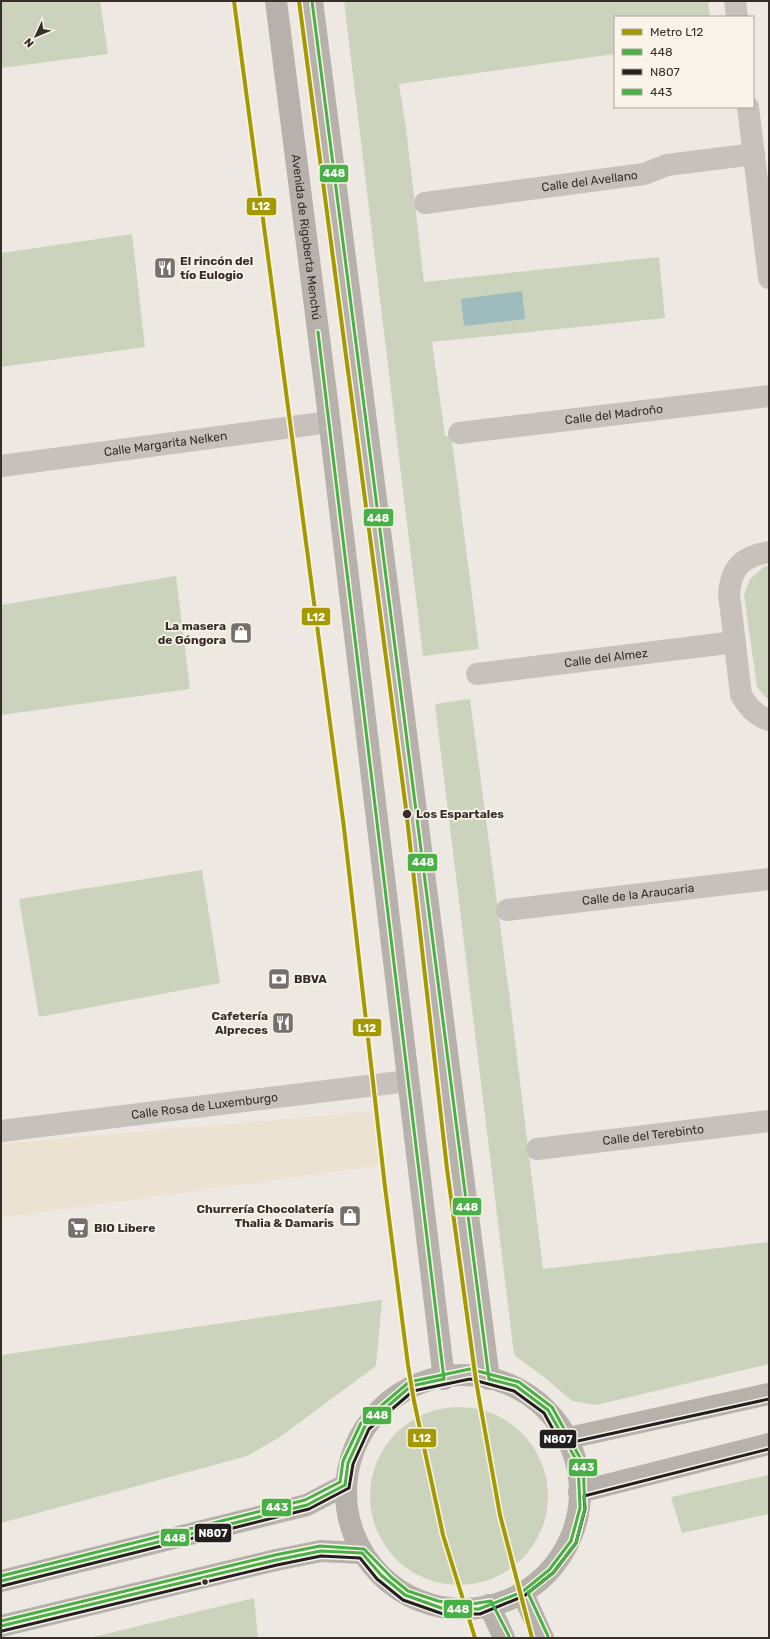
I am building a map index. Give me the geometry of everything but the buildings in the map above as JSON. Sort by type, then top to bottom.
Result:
[{"type":"street","name":"Avenida de Rigoberta Menchú","points":[[276,1],[329,422],[444,1379]]},
{"type":"street","points":[[312,1],[489,1379]]},
{"type":"street","points":[[735,1],[737,16]]},
{"type":"street","points":[[748,108],[769,278]]},
{"type":"street","name":"Calle del Avellano","points":[[425,203],[644,174],[667,165],[754,154]]},
{"type":"street","name":"Calle del Madroño","points":[[459,433],[769,396]]},
{"type":"street","name":"Calle Margarita Nelken","points":[[1,466],[329,422]]},
{"type":"street","points":[[769,552],[756,554],[747,558],[737,568],[730,579],[729,594],[741,695],[749,708],[761,717],[769,720]]},
{"type":"street","name":"Calle del Almez","points":[[477,674],[735,642]]},
{"type":"street","name":"Calle de la Araucaria","points":[[506,910],[769,879]]},
{"type":"street","name":"Calle Rosa de Luxemburgo","points":[[1,1131],[408,1081]]},
{"type":"street","name":"Calle del Terebinto","points":[[537,1149],[769,1121]]},
{"type":"street","points":[[470,1374],[489,1379],[516,1386],[548,1410],[578,1463],[580,1508],[571,1541],[549,1570],[522,1592],[479,1609],[444,1608],[405,1595],[381,1575],[362,1553],[349,1521],[345,1486],[348,1463],[365,1426],[411,1386],[470,1374]]},
{"type":"street","points":[[564,1439],[769,1394]]},
{"type":"street","points":[[579,1492],[769,1444]]},
{"type":"street","points":[[1,1581],[307,1505],[345,1486]]},
{"type":"street","points":[[1,1626],[276,1560],[321,1551],[362,1553]]},
{"type":"street","points":[[522,1592],[543,1638]]},
{"type":"street","points":[[489,1605],[504,1638]]},
{"type":"green space","points":[[1,1],[100,1],[108,54],[1,68]]},
{"type":"green space","points":[[344,1],[708,1],[710,16],[614,16],[614,54],[399,84],[406,128],[424,282],[659,257],[665,318],[432,342],[445,436],[451,436],[479,649],[423,656]]},
{"type":"green space","points":[[132,234],[145,347],[1,367],[1,253]]},
{"type":"green space","points":[[765,566],[769,566],[769,701],[757,687],[744,595],[750,579]]},
{"type":"green space","points":[[176,576],[190,689],[1,715],[1,605]]},
{"type":"green space","points":[[470,699],[510,1000],[543,1269],[769,1242],[769,1364],[596,1405],[572,1401],[545,1378],[514,1355],[435,704]]},
{"type":"green space","points":[[202,870],[220,983],[39,1017],[19,899]]},
{"type":"green space","points":[[382,1300],[376,1366],[280,1437],[247,1456],[1,1523],[1,1355]]},
{"type":"green space","points":[[459,1407],[476,1409],[493,1414],[508,1422],[522,1433],[533,1447],[541,1462],[546,1479],[548,1496],[546,1513],[541,1530],[533,1545],[522,1559],[508,1570],[493,1578],[476,1583],[459,1585],[442,1583],[425,1578],[410,1570],[396,1559],[385,1545],[377,1530],[372,1513],[370,1496],[372,1479],[377,1462],[385,1447],[396,1433],[410,1422],[425,1414],[442,1409]]},
{"type":"green space","points":[[769,1475],[769,1514],[682,1533],[671,1497]]},
{"type":"green space","points":[[254,1598],[258,1638],[89,1638]]},
{"type":"shaded area","points":[[376,1111],[383,1165],[1,1218],[1,1144]]},
{"type":"water","points":[[522,291],[525,319],[464,326],[461,299]]},
{"type":"metro line","name":"L12","points":[[234,1],[344,828],[385,1187],[408,1365],[414,1401],[443,1535],[475,1638]]},
{"type":"metro line","name":"L12","points":[[299,1],[406,809],[447,1169],[476,1381],[500,1515],[532,1638]]},
{"type":"transit line","name":"448","points":[[312,1],[489,1379]]},
{"type":"transit line","name":"448","points":[[318,332],[444,1379]]},
{"type":"transit line","name":"443","points":[[1,1576],[305,1500],[340,1482],[343,1461],[361,1423],[409,1382],[470,1369],[519,1382],[552,1407],[583,1463],[585,1508],[576,1543],[553,1573],[528,1593],[548,1636]]},
{"type":"transit line","name":"448","points":[[345,1485],[348,1463],[365,1426],[411,1386],[444,1379]]},
{"type":"transit line","name":"N807","points":[[2,1586],[309,1509],[349,1488],[353,1464],[369,1429],[413,1391],[470,1379],[514,1391],[544,1413],[560,1442],[564,1444],[769,1399]]},
{"type":"transit line","name":"448","points":[[362,1553],[381,1575],[405,1595],[444,1609],[479,1609],[522,1592],[549,1570],[571,1541],[580,1508],[578,1463],[548,1410],[516,1386],[489,1379]]},
{"type":"transit line","name":"N807","points":[[2,1631],[277,1565],[321,1556],[360,1558],[377,1579],[403,1600],[443,1614],[480,1614],[524,1596],[553,1573],[576,1543],[585,1509],[584,1496],[769,1449]]},
{"type":"transit line","name":"448","points":[[1,1581],[307,1505],[345,1485]]},
{"type":"transit line","name":"443","points":[[1,1621],[275,1555],[320,1546],[364,1549],[391,1577],[408,1591],[438,1601],[455,1604],[471,1604],[491,1601],[509,1636]]},
{"type":"transit line","name":"448","points":[[1,1626],[276,1560],[321,1551],[362,1553]]},
{"type":"place","name":"El rincón del tío Eulogio","points":[[165,268]]},
{"type":"place","name":"La masera de Góngora","points":[[241,633]]},
{"type":"place","name":"Los Espartales","points":[[407,814]]},
{"type":"place","name":"BBVA","points":[[279,979]]},
{"type":"place","name":"Cafetería Alpreces","points":[[283,1023]]},
{"type":"place","name":"Churrería Chocolatería Thalia & Damaris","points":[[350,1216]]},
{"type":"place","name":"BIO Libere","points":[[78,1228]]}]
